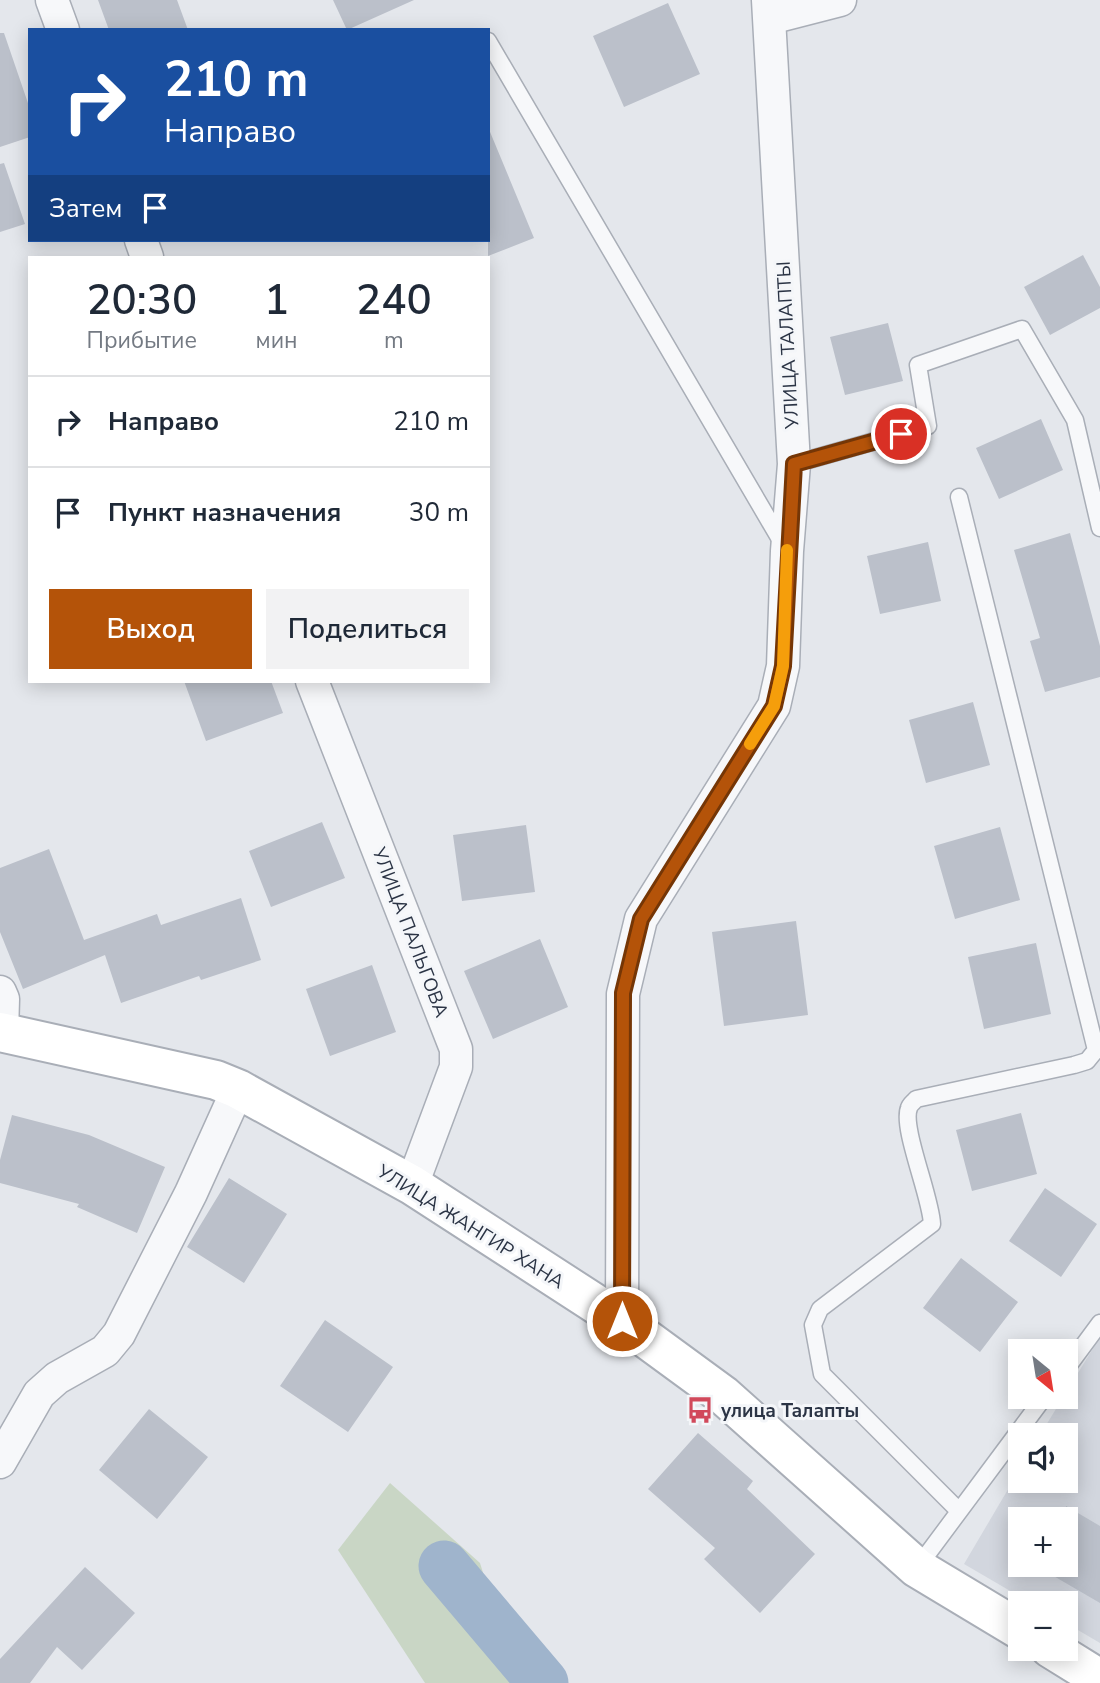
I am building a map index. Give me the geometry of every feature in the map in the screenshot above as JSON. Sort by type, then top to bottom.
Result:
[{"type":"street","points":[[52,0],[62,28]]},
{"type":"street","points":[[769,9],[841,0]]},
{"type":"street","name":"УЛИЦА ТАЛАПТЫ","points":[[622,1321],[623,993],[641,919],[774,706],[783,666],[787,551],[794,464],[769,9]]},
{"type":"street","name":"УЛИЦА ПАЛЬГОВА","points":[[313,683],[456,1049],[456,1067],[412,1185]]},
{"type":"street","points":[[0,992],[3,999],[1,1032]]},
{"type":"street","name":"УЛИЦА ЖАНГИР ХАНА","points":[[1,1032],[216,1080],[238,1089],[412,1185],[622,1321],[723,1395],[917,1568],[1008,1623]]},
{"type":"street","points":[[0,1462],[39,1394],[57,1378],[105,1351],[119,1334],[191,1193],[238,1089]]},
{"type":"street","points":[[1071,1661],[1100,1679]]},
{"type":"lane","points":[[490,44],[787,551]]},
{"type":"lane","points":[[794,464],[928,426],[918,365],[1022,329],[1075,419],[1100,527]]},
{"type":"lane","points":[[959,497],[1096,1049],[1087,1060],[1074,1065],[916,1099],[909,1109],[908,1124],[932,1209],[932,1224],[820,1308],[813,1325],[822,1374],[960,1511]]},
{"type":"lane","points":[[1078,1353],[1100,1323]]},
{"type":"lane","points":[[917,1568],[1035,1409]]},
{"type":"shaded area","points":[[1100,1337],[1100,1643],[1078,1630],[1078,1591],[1010,1591],[964,1564],[1008,1489],[1008,1493],[1078,1493],[1078,1423],[1047,1423],[1056,1409],[1078,1409],[1078,1373]]},
{"type":"green space","points":[[390,1483],[480,1563],[517,1683],[425,1683],[338,1550]]},
{"type":"building","points":[[98,0],[177,0],[187,28],[108,28]]},
{"type":"building","points":[[333,0],[414,0],[351,28],[346,28]]},
{"type":"building","points":[[668,3],[700,74],[624,107],[593,36]]},
{"type":"building","points":[[0,33],[4,33],[28,103],[28,138],[0,147]]},
{"type":"building","points":[[490,132],[534,238],[488,256],[490,242]]},
{"type":"building","points":[[4,163],[25,224],[0,232],[0,164]]},
{"type":"building","points":[[1083,255],[1100,287],[1100,308],[1050,335],[1024,287]]},
{"type":"building","points":[[888,323],[903,381],[845,395],[830,337]]},
{"type":"building","points":[[1041,419],[1063,470],[999,499],[976,448]]},
{"type":"building","points":[[1070,533],[1100,646],[1100,677],[1045,692],[1030,641],[1040,638],[1014,550]]},
{"type":"building","points":[[928,542],[941,601],[880,614],[867,556]]},
{"type":"building","points":[[185,683],[272,683],[283,713],[206,741]]},
{"type":"building","points":[[973,702],[990,765],[926,783],[909,720]]},
{"type":"building","points":[[322,822],[345,878],[271,907],[249,851]]},
{"type":"building","points":[[526,825],[535,892],[462,901],[453,835]]},
{"type":"building","points":[[1000,827],[1020,900],[955,919],[934,846]]},
{"type":"building","points":[[49,849],[84,940],[157,914],[161,925],[241,898],[261,960],[201,980],[199,976],[121,1003],[105,955],[23,989],[0,932],[0,868]]},
{"type":"building","points":[[796,921],[808,1015],[724,1026],[712,932]]},
{"type":"building","points":[[540,939],[568,1007],[493,1039],[464,971]]},
{"type":"building","points":[[1036,943],[1051,1014],[984,1029],[968,957]]},
{"type":"building","points":[[372,965],[396,1032],[330,1056],[306,989]]},
{"type":"building","points":[[1021,1113],[1037,1174],[972,1191],[956,1130]]},
{"type":"building","points":[[12,1115],[89,1135],[165,1167],[137,1233],[77,1207],[79,1204],[0,1183],[0,1160]]},
{"type":"building","points":[[229,1178],[287,1214],[244,1283],[187,1247]]},
{"type":"building","points":[[1045,1188],[1097,1224],[1061,1277],[1009,1241]]},
{"type":"building","points":[[961,1258],[1018,1302],[980,1352],[923,1308]]},
{"type":"building","points":[[325,1320],[393,1367],[348,1432],[280,1386]]},
{"type":"building","points":[[149,1409],[208,1457],[157,1519],[99,1470]]},
{"type":"building","points":[[698,1433],[753,1481],[747,1489],[815,1554],[760,1613],[704,1559],[715,1548],[648,1489]]},
{"type":"building","points":[[1078,1513],[1100,1526],[1100,1603],[1055,1577],[1078,1577]]},
{"type":"building","points":[[85,1567],[135,1613],[82,1670],[57,1647],[30,1683],[0,1683],[0,1659]]},
{"type":"waterway","points":[[444,1566],[543,1683]]},
{"type":"slow traffic","points":[[750,744],[774,706],[783,666],[787,550]]},
{"type":"place","name":"улица Талапты","points":[[700,1410]]},
{"type":"route","points":[[622,1321],[623,993],[641,919],[679,854],[774,706],[783,666],[787,551],[794,464],[901,434]]}]
